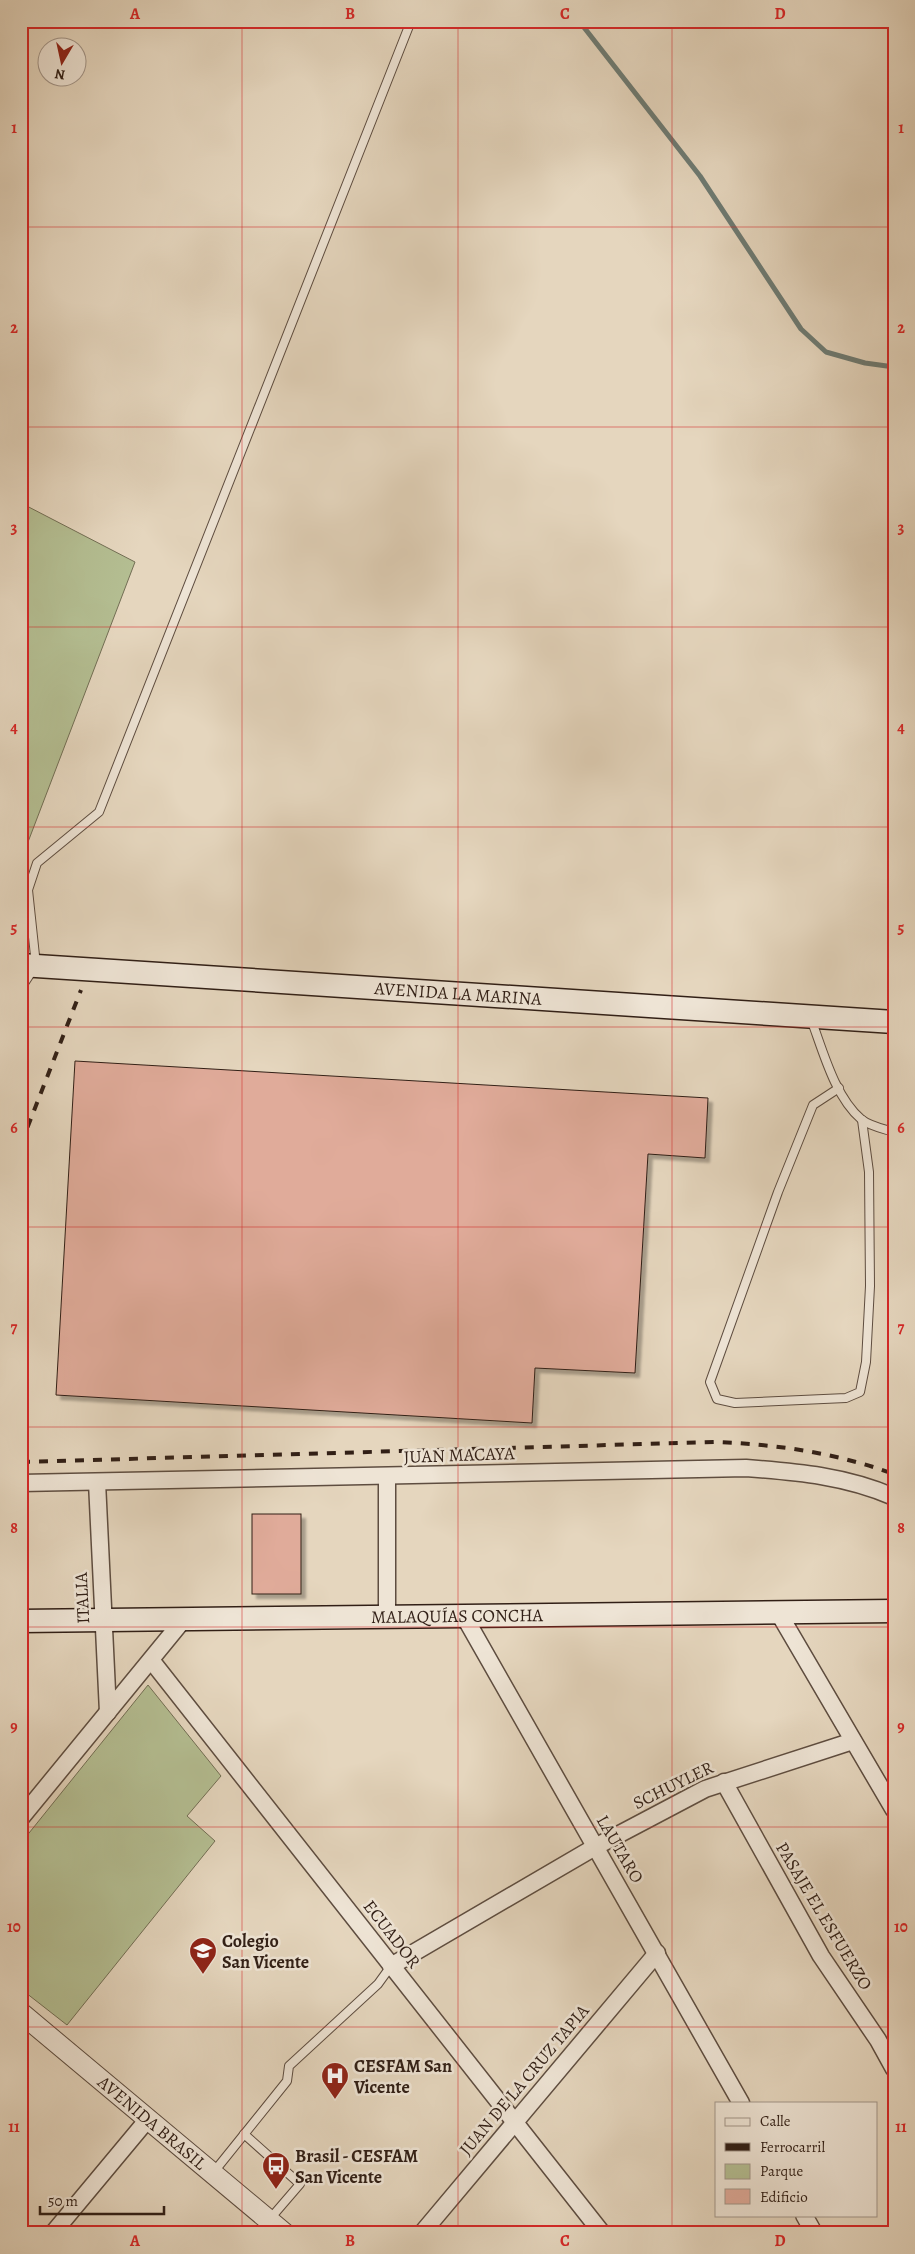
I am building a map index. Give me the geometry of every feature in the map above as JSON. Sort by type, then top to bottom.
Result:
[{"type":"main road","name":"AVENIDA LA MARINA","points":[[28,965],[894,1022]]},
{"type":"main road","name":"MALAQUÍAS CONCHA","points":[[21,1621],[894,1611]]},
{"type":"street","name":"JUAN MACAYA","points":[[21,1483],[388,1477],[746,1468],[823,1475],[864,1485],[894,1497]]},
{"type":"street","points":[[386,1617],[388,1477]]},
{"type":"street","name":"ITALIA","points":[[97,1482],[108,1712]]},
{"type":"street","points":[[778,1612],[894,1810]]},
{"type":"street","name":"LAUTARO","points":[[464,1616],[740,2102]]},
{"type":"street","points":[[21,1818],[184,1619]]},
{"type":"street","name":"ECUADOR","points":[[151,1660],[602,2233]]},
{"type":"street","name":"SCHUYLER","points":[[392,1966],[595,1847],[705,1789],[853,1741]]},
{"type":"street","name":"PASAJE EL ESFUERZO","points":[[724,1782],[811,1939],[894,2068]]},
{"type":"street","name":"JUAN DE LA CRUZ TAPIA","points":[[422,2233],[514,2121],[657,1953]]},
{"type":"street","name":"AVENIDA BRASIL","points":[[21,2013],[277,2226]]},
{"type":"street","points":[[53,2233],[148,2119]]},
{"type":"street","points":[[805,2216],[814,2233]]},
{"type":"lane","points":[[21,988],[28,965],[28,890],[37,863],[99,812],[411,21]]},
{"type":"lane","points":[[810,1017],[832,1077],[862,1120],[870,1172],[870,1286],[866,1362],[860,1392],[846,1398],[735,1403],[717,1399],[710,1382],[778,1192],[813,1105],[839,1088]]},
{"type":"lane","points":[[862,1120],[894,1132]]},
{"type":"lane","points":[[213,2173],[287,2081],[289,2066],[378,1984],[392,1966]]},
{"type":"lane","points":[[244,2134],[300,2184],[277,2226]]},
{"type":"green space","points":[[21,503],[135,562],[28,842],[21,842]]},
{"type":"green space","points":[[148,1685],[221,1776],[187,1816],[215,1841],[67,2025],[21,1989],[21,1843]]},
{"type":"building","points":[[75,1061],[708,1098],[705,1158],[648,1154],[635,1373],[535,1368],[532,1423],[56,1395]]},
{"type":"building","points":[[252,1514],[301,1514],[301,1594],[252,1594]]},
{"type":"waterway","points":[[579,21],[700,176],[801,329],[826,352],[865,363],[894,367]]},
{"type":"railway","points":[[21,1144],[81,990]]},
{"type":"railway","points":[[21,1462],[714,1442],[783,1447],[806,1451],[850,1460],[894,1474]]},
{"type":"place","name":"Colegio San Vicente","points":[[203,1975]]},
{"type":"place","name":"CESFAM San Vicente","points":[[335,2100]]},
{"type":"place","name":"Brasil - CESFAM San Vicente","points":[[276,2190]]}]
